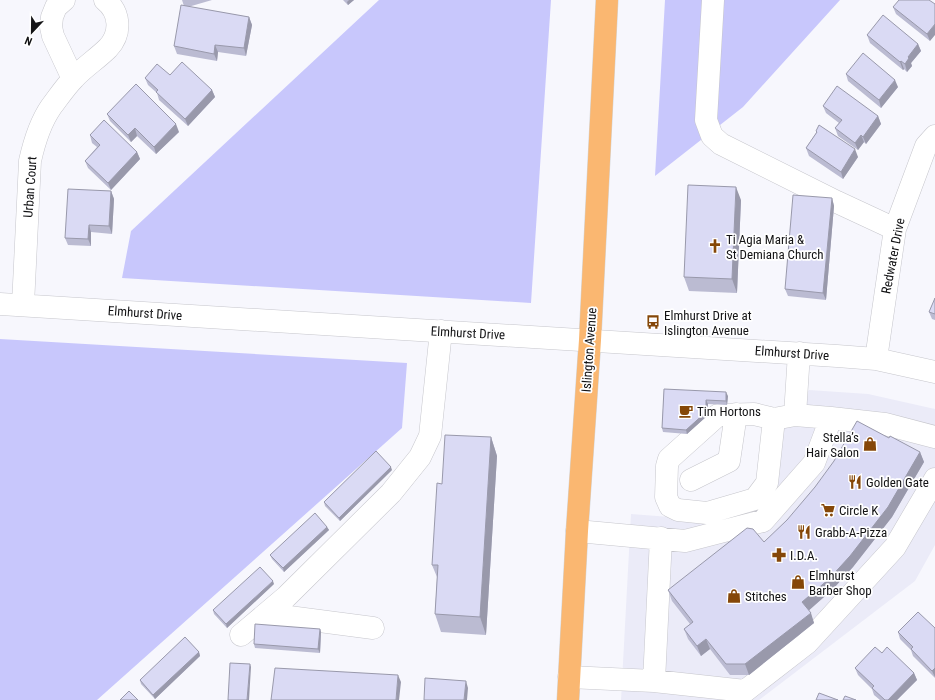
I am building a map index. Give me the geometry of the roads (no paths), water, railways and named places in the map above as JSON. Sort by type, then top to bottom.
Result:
[{"type":"main road","name":"Islington Avenue","points":[[568,700],[577,530],[590,340],[607,0]]},
{"type":"street","points":[[64,0],[56,7],[52,17],[52,36],[73,79]]},
{"type":"street","name":"Urban Court","points":[[23,305],[30,161],[34,146],[38,132],[50,108],[73,79],[108,48],[114,40],[118,22],[116,12],[105,0]]},
{"type":"street","points":[[713,0],[706,120],[712,136],[721,144],[895,229]]},
{"type":"street","name":"Redwater Drive","points":[[876,359],[895,229],[926,146],[935,136]]},
{"type":"street","name":"Elmhurst Drive","points":[[0,304],[799,353],[876,359],[935,372]]},
{"type":"street","points":[[241,635],[286,597],[391,493],[420,457],[430,436],[441,331]]},
{"type":"street","points":[[795,415],[799,353]]},
{"type":"street","points":[[691,480],[728,461],[736,414]]},
{"type":"street","points":[[774,419],[767,483],[755,498],[707,512],[678,510],[670,506],[666,497],[667,466],[669,459],[718,415],[754,414],[774,419],[795,415],[831,418],[885,424],[935,437]]},
{"type":"street","points":[[577,530],[685,541],[763,520],[814,463],[831,418]]},
{"type":"street","points":[[569,677],[654,681],[745,691],[807,643],[895,547],[935,479]]},
{"type":"street","points":[[654,681],[662,538]]},
{"type":"street","points":[[266,614],[373,628]]},
{"type":"place","name":"Ti Agia Maria & St Demiana Church","points":[[715,246]]},
{"type":"place","name":"Elmhurst Drive at Islington Avenue","points":[[653,322]]},
{"type":"place","name":"Tim Hortons","points":[[686,411]]},
{"type":"place","name":"Stella’s Hair Salon","points":[[870,444]]},
{"type":"place","name":"Golden Gate","points":[[855,482]]},
{"type":"place","name":"Circle K","points":[[828,510]]},
{"type":"place","name":"Grabb-A-Pizza","points":[[804,532]]},
{"type":"place","name":"I.D.A.","points":[[779,555]]},
{"type":"place","name":"Elmhurst Barber Shop","points":[[798,582]]},
{"type":"place","name":"Stitches","points":[[734,596]]}]
